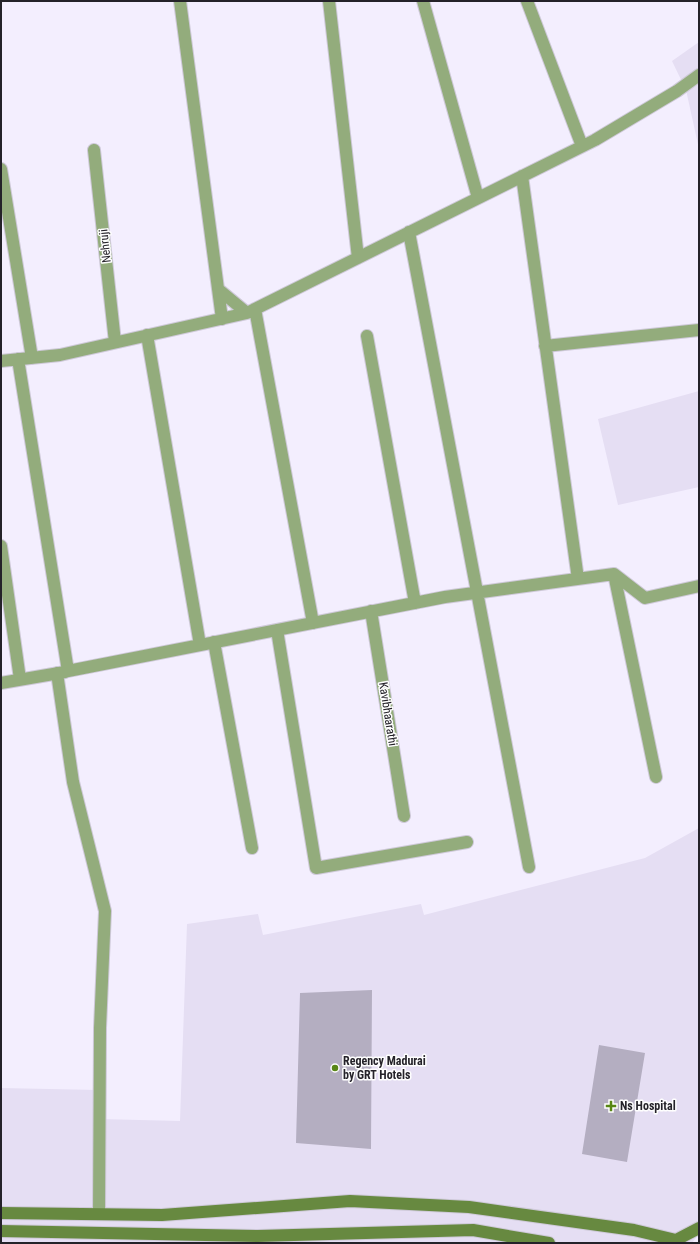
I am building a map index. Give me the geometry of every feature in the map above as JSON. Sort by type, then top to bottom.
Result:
[{"type":"street","points":[[180,1],[222,319]]},
{"type":"street","points":[[330,1],[358,258]]},
{"type":"street","points":[[423,1],[478,198]]},
{"type":"street","points":[[527,1],[582,146]]},
{"type":"street","points":[[1,361],[60,354],[222,319],[251,311],[595,140],[677,91],[699,75]]},
{"type":"street","name":"Nehruji","points":[[94,150],[115,342]]},
{"type":"street","points":[[1,169],[32,358]]},
{"type":"street","points":[[522,176],[578,579]]},
{"type":"street","points":[[409,232],[529,867]]},
{"type":"street","points":[[218,289],[251,311],[312,623]]},
{"type":"street","points":[[545,346],[699,330]]},
{"type":"street","points":[[147,335],[200,645]]},
{"type":"street","points":[[367,336],[415,603]]},
{"type":"street","points":[[18,359],[63,672],[73,782],[105,911],[100,1028],[99,1214]]},
{"type":"street","points":[[1,546],[20,680]]},
{"type":"street","points":[[614,574],[656,777]]},
{"type":"street","points":[[1,683],[371,611],[477,592],[614,574],[645,598],[699,586]]},
{"type":"street","name":"Kavibhaarathi","points":[[371,611],[404,816]]},
{"type":"street","points":[[276,630],[316,868],[467,842]]},
{"type":"street","points":[[214,642],[252,848]]},
{"type":"street","points":[[1,1212],[162,1215],[350,1201],[470,1207],[634,1230],[676,1240],[699,1228]]},
{"type":"street","points":[[1,1231],[258,1236],[473,1230],[549,1243]]},
{"type":"shaded area","points":[[699,42],[699,149],[686,90],[672,61]]},
{"type":"shaded area","points":[[699,391],[699,487],[618,505],[598,419]]},
{"type":"shaded area","points":[[699,828],[699,1234],[692,1243],[1,1243],[1,1088],[98,1090],[99,1119],[180,1121],[187,924],[258,914],[263,935],[421,904],[424,915],[645,858]]},
{"type":"building","name":"Regency Madurai by GRT Hotels","points":[[372,990],[371,1149],[296,1143],[300,993]]},
{"type":"building","points":[[599,1045],[645,1053],[627,1162],[582,1154]]},
{"type":"place","name":"Regency Madurai by GRT Hotels","points":[[335,1068]]},
{"type":"place","name":"Ns Hospital","points":[[611,1106]]}]
